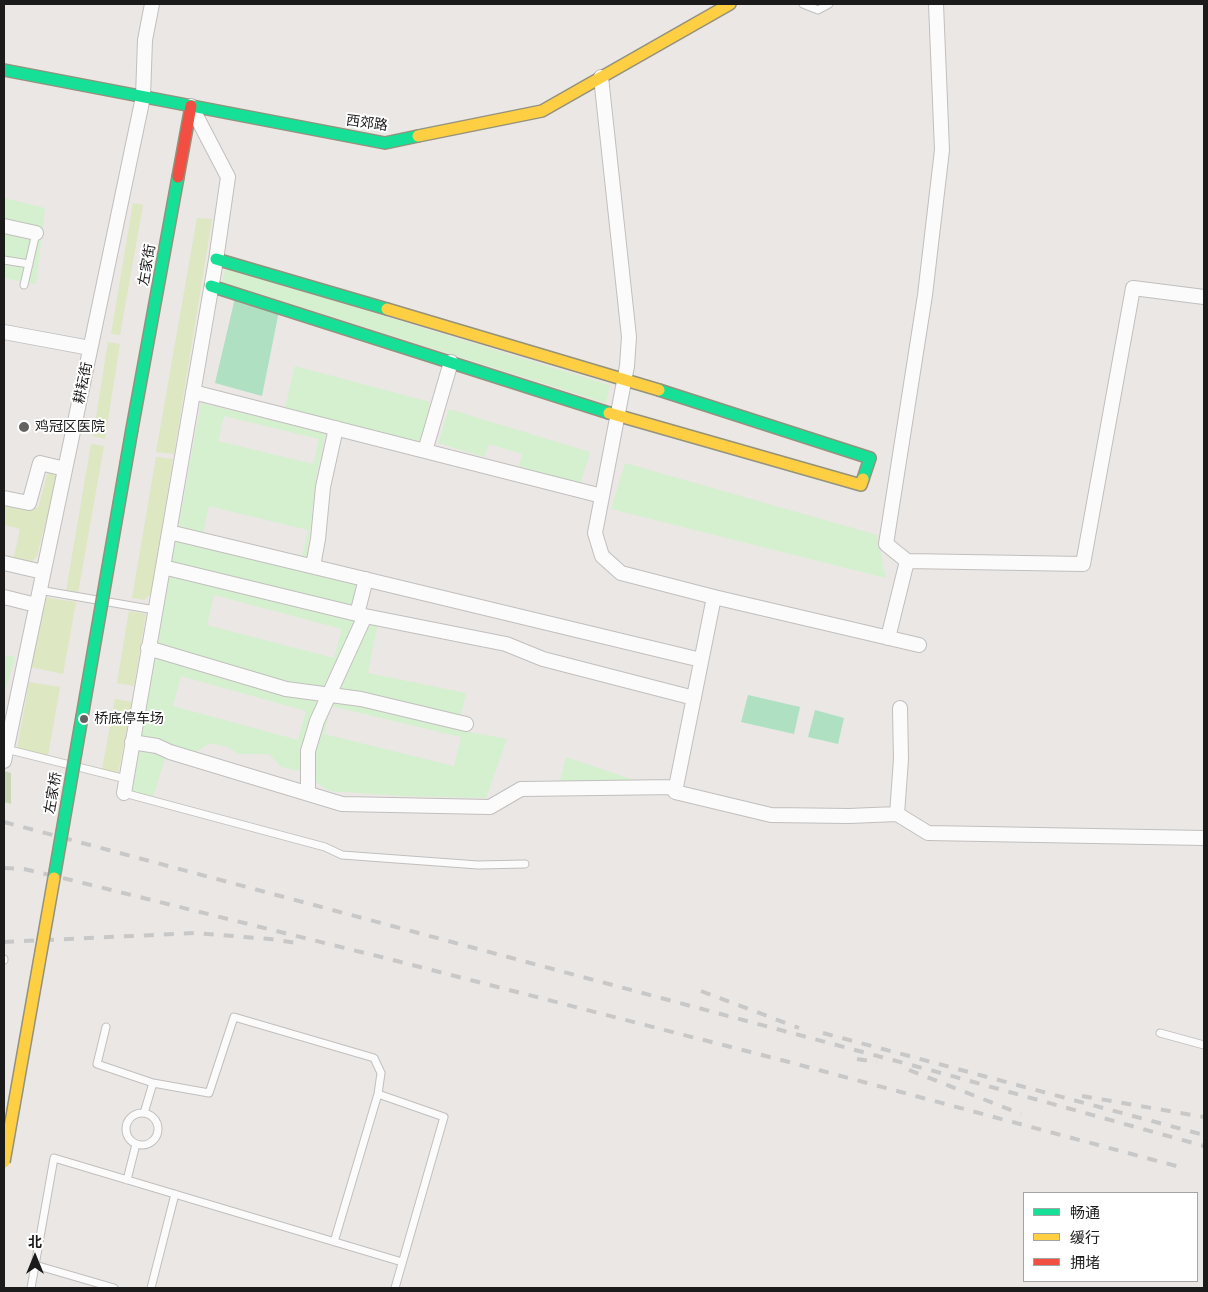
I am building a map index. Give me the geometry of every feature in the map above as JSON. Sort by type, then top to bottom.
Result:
[{"type":"main road","name":"西郊路","points":[[4,70],[385,143],[542,111],[730,4]]},
{"type":"main road","name":"左家街","points":[[132,428],[191,106]]},
{"type":"main road","points":[[211,286],[617,415],[861,485],[870,458],[624,379],[216,260]]},
{"type":"main road","name":"左家桥","points":[[4,1162],[132,428]]},
{"type":"street","name":"耕耘街","points":[[5,755],[9,708],[40,590],[143,97],[145,40],[152,4]]},
{"type":"street","points":[[936,4],[942,150],[925,295],[886,544],[907,560],[1083,564],[1133,288],[1204,297]]},
{"type":"street","points":[[601,77],[629,337],[624,379],[595,533],[602,556],[621,573],[714,597],[919,644]]},
{"type":"street","points":[[125,786],[216,260],[228,178],[191,106]]},
{"type":"street","points":[[4,226],[36,233]]},
{"type":"street","points":[[4,332],[90,348]]},
{"type":"street","points":[[425,451],[451,362]]},
{"type":"street","points":[[193,392],[602,496]]},
{"type":"street","points":[[313,566],[318,539],[323,487],[336,428]]},
{"type":"street","points":[[4,498],[29,503],[40,463],[65,469]]},
{"type":"street","points":[[169,532],[701,660]]},
{"type":"street","points":[[888,638],[907,560]]},
{"type":"street","points":[[4,563],[43,572]]},
{"type":"street","points":[[163,567],[361,615],[506,644],[543,659],[694,698]]},
{"type":"street","points":[[308,794],[308,751],[317,721],[361,615],[366,579]]},
{"type":"street","points":[[4,597],[36,605]]},
{"type":"street","points":[[714,597],[675,792],[771,815],[849,816],[897,814],[928,833],[1204,838]]},
{"type":"street","points":[[148,648],[286,689],[362,700],[466,724]]},
{"type":"street","points":[[897,814],[901,760],[900,708]]},
{"type":"street","points":[[132,742],[157,746],[170,752],[342,804],[490,808],[521,789],[676,786]]},
{"type":"lane","points":[[802,4],[818,10],[829,4]]},
{"type":"lane","points":[[24,285],[36,233]]},
{"type":"lane","points":[[4,260],[29,264]]},
{"type":"lane","points":[[40,590],[155,610]]},
{"type":"lane","points":[[5,755],[125,786],[324,847],[342,855],[478,865],[525,864]]},
{"type":"lane","points":[[106,1027],[97,1064],[153,1083],[209,1093],[234,1017],[374,1058],[382,1073],[378,1094],[334,1242]]},
{"type":"lane","points":[[1160,1034],[1204,1045]]},
{"type":"lane","points":[[144,1113],[153,1083]]},
{"type":"lane","points":[[378,1094],[444,1117],[395,1288]]},
{"type":"lane","points":[[144,1113],[154,1119],[158,1129],[157,1134],[146,1144],[136,1144],[128,1137],[125,1128],[134,1114],[144,1113]]},
{"type":"lane","points":[[127,1180],[136,1144]]},
{"type":"lane","points":[[31,1288],[54,1158],[402,1262]]},
{"type":"lane","points":[[151,1288],[175,1194]]},
{"type":"lane","points":[[35,1265],[114,1288]]},
{"type":"green space","points":[[4,198],[45,208],[36,284],[4,278]]},
{"type":"green space","points":[[133,203],[143,205],[120,335],[111,334]]},
{"type":"green space","points":[[197,218],[212,219],[174,454],[156,452]]},
{"type":"green space","points":[[226,268],[610,385],[606,403],[222,282]]},
{"type":"green space","points":[[235,298],[279,311],[262,396],[215,383]]},
{"type":"green space","points":[[108,342],[120,344],[105,439],[93,436]]},
{"type":"green space","points":[[295,366],[430,402],[422,443],[285,408]]},
{"type":"green space","points":[[201,403],[326,433],[316,478],[305,573],[359,584],[353,623],[377,626],[368,673],[466,693],[458,730],[507,739],[486,798],[402,796],[329,791],[300,771],[281,767],[269,754],[239,754],[227,747],[210,743],[196,752],[169,747],[153,797],[130,791]],"holes":[[[224,416],[319,439],[313,464],[218,441]],[[209,506],[308,530],[302,556],[203,534]],[[214,595],[342,629],[334,658],[207,625]],[[181,676],[306,711],[298,740],[173,706]],[[331,706],[461,737],[454,766],[324,734]]]},
{"type":"green space","points":[[449,409],[590,452],[580,485],[519,466],[522,454],[489,444],[484,457],[438,443]]},
{"type":"green space","points":[[91,444],[104,446],[78,593],[66,591]]},
{"type":"green space","points":[[156,457],[173,459],[151,594],[144,600],[132,598]]},
{"type":"green space","points":[[625,463],[877,535],[886,578],[611,509]]},
{"type":"green space","points":[[48,472],[58,475],[37,556],[30,564],[4,558],[4,555],[14,557],[20,529],[4,525],[4,503],[38,508]]},
{"type":"green space","points":[[43,597],[76,602],[63,674],[31,667]]},
{"type":"green space","points":[[129,611],[146,614],[134,686],[117,683]]},
{"type":"green space","points":[[4,655],[15,657],[4,695]]},
{"type":"green space","points":[[29,682],[60,687],[48,756],[17,749]]},
{"type":"green space","points":[[748,695],[800,707],[794,734],[741,722]]},
{"type":"green space","points":[[115,699],[132,702],[118,774],[102,770]]},
{"type":"green space","points":[[815,710],[844,718],[838,744],[808,737]]},
{"type":"green space","points":[[566,757],[640,782],[560,781]]},
{"type":"green space","points":[[4,771],[11,773],[11,804],[4,802]]},
{"type":"railway","points":[[4,822],[941,1073],[1204,1146]]},
{"type":"railway","points":[[4,868],[24,869],[71,880],[385,958],[789,1062],[1180,1167]]},
{"type":"railway","points":[[4,942],[195,933],[270,939],[303,944]]},
{"type":"railway","points":[[701,991],[799,1028]]},
{"type":"railway","points":[[823,1033],[1204,1135]]},
{"type":"railway","points":[[857,1059],[877,1062]]},
{"type":"railway","points":[[909,1070],[1021,1114]]},
{"type":"railway","points":[[1082,1096],[1204,1117]]},
{"type":"traffic: fast","points":[[4,70],[385,143],[418,136]]},
{"type":"traffic: fast","points":[[132,429],[178,177]]},
{"type":"traffic: fast","points":[[216,259],[387,309]]},
{"type":"traffic: fast","points":[[211,286],[609,413]]},
{"type":"traffic: fast","points":[[659,390],[870,458],[863,479]]},
{"type":"traffic: fast","points":[[54,878],[132,429]]},
{"type":"traffic: slow","points":[[418,136],[542,111],[730,4]]},
{"type":"traffic: slow","points":[[387,309],[659,390]]},
{"type":"traffic: slow","points":[[609,413],[861,485],[863,479]]},
{"type":"traffic: slow","points":[[4,1162],[54,878]]},
{"type":"traffic: jam","points":[[178,177],[191,106]]},
{"type":"place","name":"鸡冠区医院","points":[[24,427]]},
{"type":"place","name":"桥底停车场","points":[[84,719]]}]
